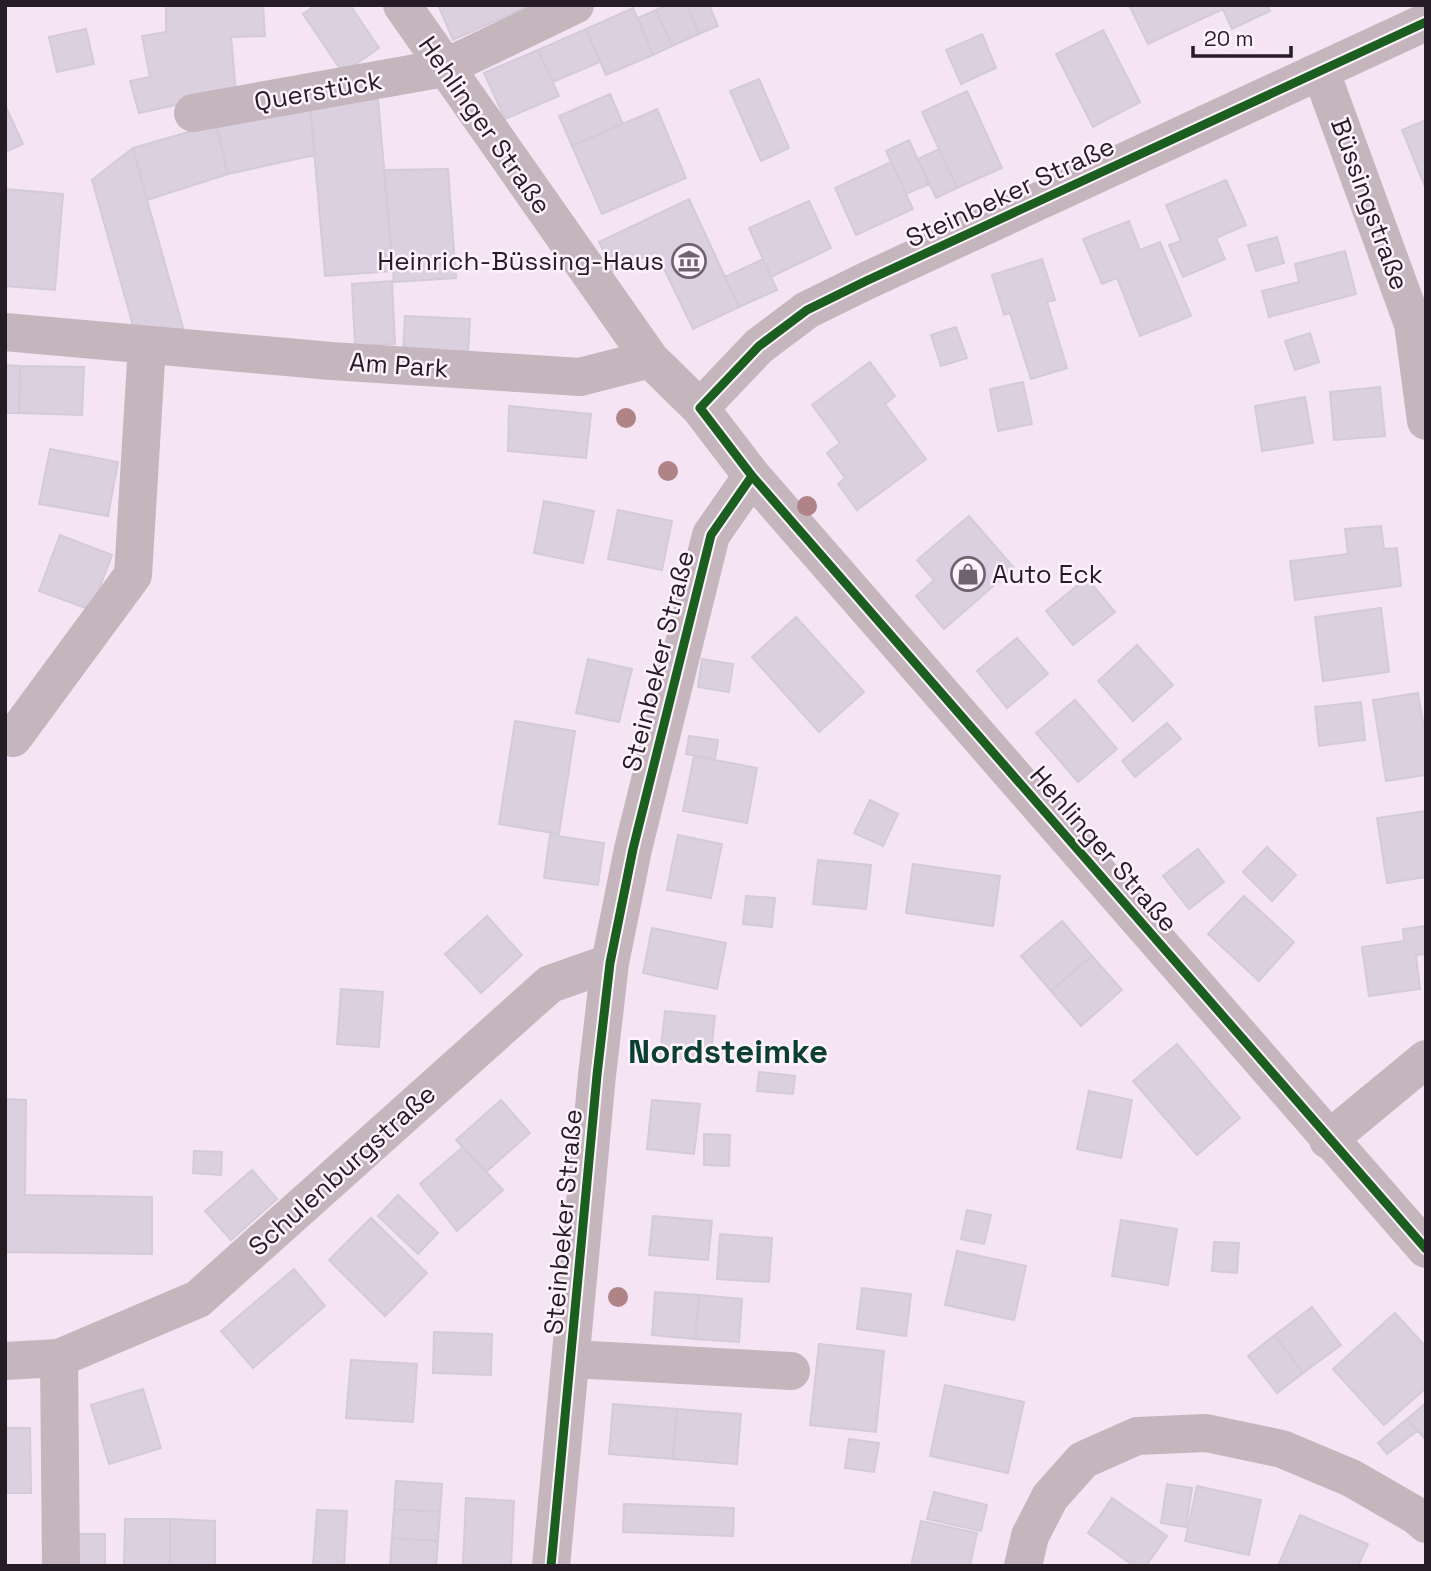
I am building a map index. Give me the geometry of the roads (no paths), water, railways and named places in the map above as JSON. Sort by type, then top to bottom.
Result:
[{"type":"street","name":"Hehlinger Straße","points":[[402,5],[650,359],[700,408]]},
{"type":"street","name":"Querstück","points":[[192,113],[444,68],[575,5]]},
{"type":"street","name":"Steinbeker Straße","points":[[700,408],[759,346],[807,310],[1426,22]]},
{"type":"street","name":"Büssingstraße","points":[[1321,72],[1413,324],[1426,421]]},
{"type":"street","name":"Am Park","points":[[5,332],[331,361],[580,377],[650,359]]},
{"type":"street","points":[[13,738],[133,575],[147,345]]},
{"type":"street","points":[[700,408],[752,476]]},
{"type":"street","name":"Hehlinger Straße","points":[[752,476],[1328,1140],[1426,1249]]},
{"type":"street","name":"Steinbeker Straße","points":[[551,1566],[610,963],[632,849],[711,535],[752,476]]},
{"type":"street","name":"Schulenburgstraße","points":[[5,1361],[60,1358],[198,1299],[550,984],[610,963]]},
{"type":"street","points":[[1328,1140],[1426,1059]]},
{"type":"street","points":[[60,1358],[61,1566]]},
{"type":"street","points":[[572,1359],[791,1371]]},
{"type":"street","points":[[1023,1566],[1030,1536],[1050,1497],[1083,1460],[1137,1436],[1206,1433],[1282,1449],[1351,1478],[1417,1516],[1426,1524]]},
{"type":"place","name":"Heinrich-Büssing-Haus","points":[[689,261]]},
{"type":"place","name":"Auto Eck","points":[[968,574]]},
{"type":"district","name":"Nordsteimke","points":[[728,1051]]}]
